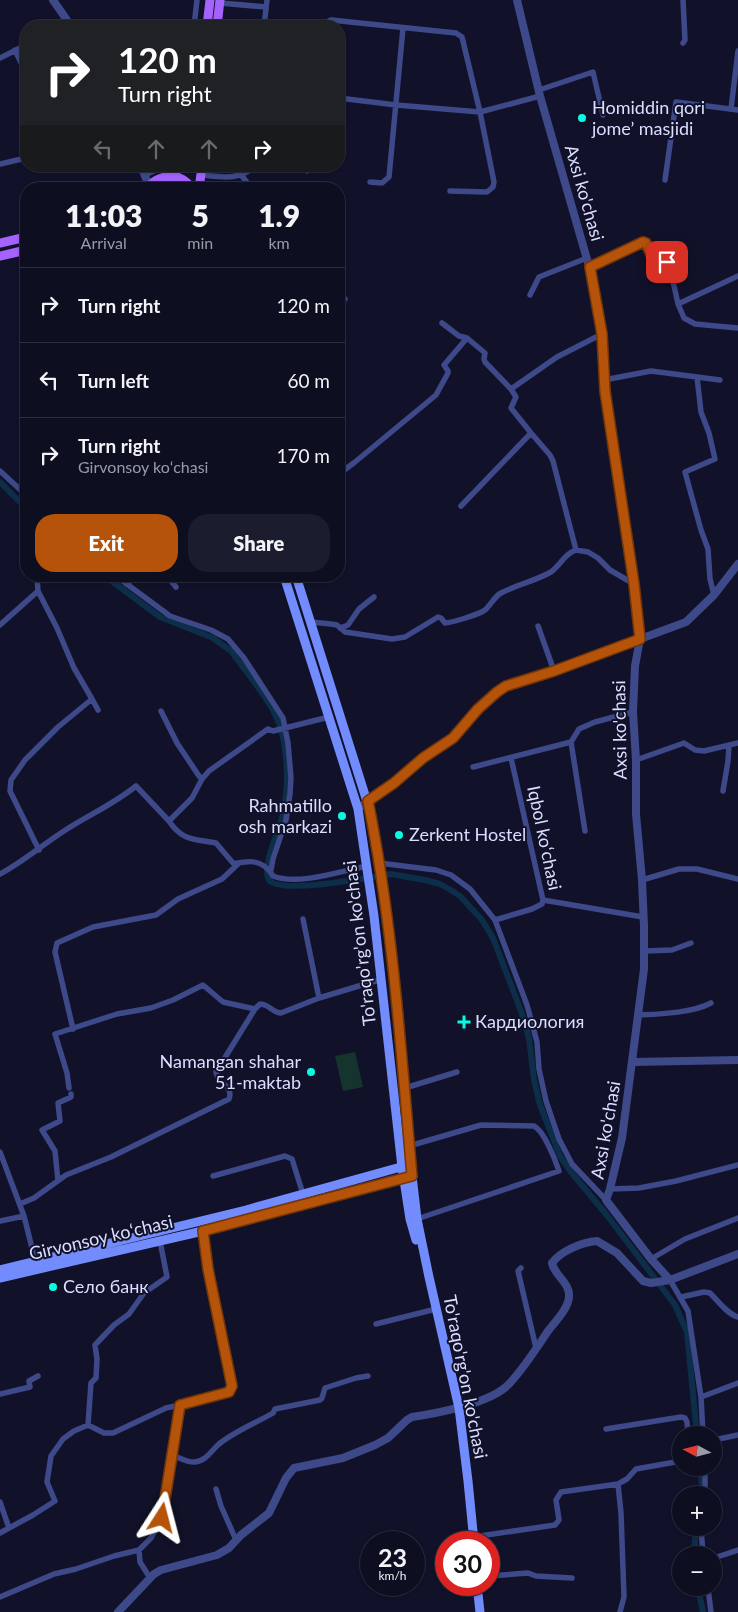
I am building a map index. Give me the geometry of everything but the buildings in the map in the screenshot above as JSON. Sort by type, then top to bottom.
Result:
[{"type":"main road","points":[[207,20],[210,0]]},
{"type":"main road","points":[[218,20],[220,1]]},
{"type":"main road","points":[[155,182],[174,172]]},
{"type":"main road","points":[[168,176],[185,182]]},
{"type":"main road","points":[[0,243],[20,238]]},
{"type":"main road","points":[[0,256],[20,251]]},
{"type":"main road","name":"To'raqo'rg'on ko'chasi","points":[[286,582],[358,809],[371,889],[406,1166]]},
{"type":"main road","name":"To'raqo'rg'on ko'chasi","points":[[298,582],[368,801],[383,888],[398,1005],[409,1146],[406,1166]]},
{"type":"main road","points":[[406,1166],[408,1177]]},
{"type":"main road","name":"Girvonsoy koʻchasi","points":[[0,1278],[36,1265],[406,1166]]},
{"type":"main road","name":"To'raqo'rg'on ko'chasi","points":[[408,1177],[428,1278]]},
{"type":"main road","name":"To'raqo'rg'on ko'chasi","points":[[408,1177],[410,1219],[428,1278],[459,1408],[473,1531]]},
{"type":"main road","name":"Girvonsoy koʻchasi","points":[[0,1270],[36,1265],[160,1241],[408,1177]]},
{"type":"main road","points":[[478,1596],[480,1612]]},
{"type":"street","points":[[53,0],[65,20]]},
{"type":"street","points":[[194,20],[196,0]]},
{"type":"street","points":[[265,20],[267,0]]},
{"type":"street","name":"Axsi ko'chasi","points":[[517,0],[540,93],[590,267],[602,334],[604,380],[634,584],[640,639],[635,666],[633,712],[636,760],[636,814],[642,880],[645,951],[639,1015],[622,1138],[606,1200]]},
{"type":"street","points":[[683,43],[685,40],[684,0]]},
{"type":"street","points":[[220,1],[266,7]]},
{"type":"street","points":[[345,22],[459,34],[462,37],[494,182],[493,187],[487,192],[450,191]]},
{"type":"street","points":[[370,182],[382,183],[389,177],[403,28]]},
{"type":"street","points":[[0,58],[20,48]]},
{"type":"street","points":[[15,50],[20,60]]},
{"type":"street","points":[[731,109],[738,51]]},
{"type":"street","points":[[345,99],[396,106],[480,112],[540,93],[592,72],[603,115]]},
{"type":"street","points":[[665,180],[676,102],[738,110]]},
{"type":"street","points":[[0,164],[20,159]]},
{"type":"street","points":[[144,172],[147,182]]},
{"type":"street","points":[[145,175],[152,172]]},
{"type":"street","points":[[207,172],[235,177],[242,176],[246,172]]},
{"type":"street","points":[[242,176],[247,182]]},
{"type":"street","points":[[590,267],[644,242],[653,259],[669,263],[678,304],[684,318],[690,322],[738,328]]},
{"type":"street","points":[[530,295],[539,277],[588,258]]},
{"type":"street","points":[[678,304],[738,276]]},
{"type":"street","points":[[442,323],[459,336],[467,338],[485,353],[484,360],[516,397],[511,408],[554,461],[576,550]]},
{"type":"street","points":[[511,389],[557,357],[602,334]]},
{"type":"street","points":[[345,470],[436,395],[448,374],[448,370],[444,365],[467,338]]},
{"type":"street","points":[[604,380],[650,371],[720,380]]},
{"type":"street","points":[[697,377],[701,412],[709,433],[715,459],[685,472],[708,549],[710,579],[714,595]]},
{"type":"street","points":[[461,506],[531,434]]},
{"type":"street","points":[[0,471],[20,488]]},
{"type":"street","points":[[311,622],[338,625],[346,632],[392,639],[405,637],[438,617],[447,624],[484,611],[502,592],[550,572],[567,554],[576,550],[588,552],[598,558],[610,570],[634,584]]},
{"type":"street","points":[[358,809],[394,783],[423,758],[453,738],[478,709],[506,686],[554,671],[686,622],[714,595],[738,564]]},
{"type":"street","points":[[37,582],[38,591],[57,628],[74,668],[98,710]]},
{"type":"street","points":[[124,582],[170,616],[211,630],[228,639],[244,658],[283,718],[291,778],[290,794],[286,820],[271,870]]},
{"type":"street","points":[[172,582],[176,587]]},
{"type":"street","points":[[0,625],[38,591]]},
{"type":"street","points":[[340,628],[348,625],[359,609],[374,598]]},
{"type":"street","points":[[538,626],[554,671]]},
{"type":"street","points":[[39,850],[10,791],[10,781],[40,743],[92,699]]},
{"type":"street","points":[[160,711],[177,743],[202,778]]},
{"type":"street","points":[[585,831],[571,742],[579,729],[595,722],[633,712]]},
{"type":"street","points":[[169,821],[192,798],[202,778],[221,761],[268,729],[273,732],[330,717]]},
{"type":"street","points":[[473,767],[571,742]]},
{"type":"street","points":[[636,760],[684,743],[700,751],[738,743]]},
{"type":"street","points":[[723,791],[729,746]]},
{"type":"street","name":"Iqbol koʻchasi","points":[[495,920],[532,909],[542,904],[543,900],[511,758]]},
{"type":"street","points":[[0,874],[14,867],[61,833],[125,795],[136,786],[181,834],[200,842],[216,843],[233,863],[238,864]]},
{"type":"street","points":[[73,1029],[55,952],[57,943],[92,927],[156,915],[178,899],[222,878],[238,864],[248,861],[263,864],[271,870],[274,876],[290,880],[367,866]]},
{"type":"street","points":[[379,863],[436,870],[451,875],[470,889],[495,920],[527,1005],[537,1042],[539,1069],[546,1101],[559,1139],[572,1164],[606,1200],[681,1297],[688,1311],[701,1396],[703,1426]]},
{"type":"street","points":[[642,880],[679,869],[697,869],[738,878]]},
{"type":"street","points":[[543,900],[643,917]]},
{"type":"street","points":[[303,919],[319,998]]},
{"type":"street","points":[[645,951],[672,950],[691,943]]},
{"type":"street","points":[[20,1204],[34,1198],[66,1176],[135,1146],[229,1099],[231,1096],[230,1089],[218,1078],[216,1072],[258,1005],[269,1006],[281,1013],[319,998],[382,980]]},
{"type":"street","points":[[58,1181],[55,1151],[42,1130],[60,1121],[58,1104],[71,1096],[67,1073],[54,1036],[117,1014],[151,1008],[173,1000],[203,985],[223,1002],[254,1009]]},
{"type":"street","points":[[639,1015],[664,1014],[705,1007],[711,1003]]},
{"type":"street","points":[[633,1062],[738,1060]]},
{"type":"street","points":[[405,1088],[457,1072]]},
{"type":"street","points":[[409,1146],[480,1124],[534,1126],[543,1136],[559,1171],[417,1219]]},
{"type":"street","points":[[0,1152],[24,1216],[36,1265]]},
{"type":"street","points":[[213,1176],[285,1156],[292,1159],[303,1194]]},
{"type":"street","points":[[610,1189],[648,1186],[738,1165]]},
{"type":"street","points":[[0,1221],[24,1216]]},
{"type":"street","points":[[651,1260],[684,1239],[738,1218]]},
{"type":"street","points":[[0,1533],[55,1501],[47,1482],[51,1456],[63,1439],[74,1431],[88,1426],[104,1433],[112,1433],[166,1408],[229,1392],[232,1386],[208,1269],[203,1231]]},
{"type":"street","points":[[88,1426],[91,1383],[96,1378],[97,1359],[95,1345],[114,1325],[125,1318],[144,1293],[167,1277],[160,1241]]},
{"type":"street","points":[[118,1612],[154,1574],[161,1570],[217,1555],[229,1548],[269,1512],[286,1478],[294,1468],[358,1453],[388,1438],[412,1417],[459,1408],[484,1399],[504,1388],[524,1366],[568,1302],[568,1289],[552,1268],[552,1263],[574,1247],[596,1241],[617,1253],[643,1281],[652,1282],[668,1280],[738,1254]]},
{"type":"street","points":[[521,1268],[518,1271],[536,1348]]},
{"type":"street","points":[[681,1297],[710,1292],[734,1316],[738,1317]]},
{"type":"street","points":[[376,1324],[436,1309]]},
{"type":"street","points":[[0,1394],[30,1387],[29,1381],[38,1376]]},
{"type":"street","points":[[172,1456],[191,1462],[202,1460],[220,1444],[273,1413],[275,1409],[320,1400],[325,1388],[368,1376]]},
{"type":"street","points":[[701,1396],[738,1383]]},
{"type":"street","points":[[0,1597],[54,1574],[139,1550],[151,1538],[162,1518],[180,1405]]},
{"type":"street","points":[[606,1429],[681,1416],[685,1418],[687,1426]]},
{"type":"street","points":[[722,1438],[738,1435]]},
{"type":"street","points":[[500,1535],[555,1525],[559,1520],[556,1500],[561,1492],[618,1484],[636,1469],[672,1463]]},
{"type":"street","points":[[618,1484],[624,1597],[620,1612]]},
{"type":"street","points":[[216,1489],[220,1506],[236,1540]]},
{"type":"street","points":[[0,1502],[9,1528]]},
{"type":"street","points":[[139,1550],[140,1562],[150,1578]]},
{"type":"street","points":[[722,1555],[738,1550]]},
{"type":"street","points":[[500,1575],[528,1573],[536,1576],[572,1578]]},
{"type":"street","points":[[709,1596],[711,1612]]},
{"type":"green space","points":[[355,1052],[363,1087],[343,1091],[335,1056]]},
{"type":"waterway","points":[[0,482],[20,502]]},
{"type":"waterway","points":[[113,582],[160,617],[213,638],[231,651],[273,710],[280,726],[284,744],[287,784],[283,814],[267,867],[269,880],[277,884],[290,886],[327,884],[391,874],[425,880],[440,884],[460,896],[482,920],[493,938],[521,1011],[529,1038],[534,1080],[540,1105],[560,1156],[675,1305],[687,1332],[696,1426]]},
{"type":"waterway","points":[[701,1476],[702,1486]]},
{"type":"waterway","points":[[695,1536],[695,1546]]},
{"type":"waterway","points":[[700,1596],[703,1612]]},
{"type":"place","name":"Homiddin qori jome’ masjidi","points":[[582,118]]},
{"type":"place","name":"Rahmatillo osh markazi","points":[[342,816]]},
{"type":"place","name":"Zerkent Hostel","points":[[399,835]]},
{"type":"place","name":"Кардиология","points":[[464,1022]]},
{"type":"place","name":"Namangan shahar 51-maktab","points":[[311,1072]]},
{"type":"place","name":"Село банк","points":[[53,1287]]},
{"type":"route","points":[[162,1518],[180,1405],[229,1392],[232,1386],[208,1269],[203,1231],[412,1176],[398,1005],[385,898],[368,801],[394,783],[423,758],[453,738],[478,709],[506,686],[554,671],[640,639],[634,584],[605,391],[602,334],[590,267],[643,242],[646,243],[653,259],[667,262]]}]
